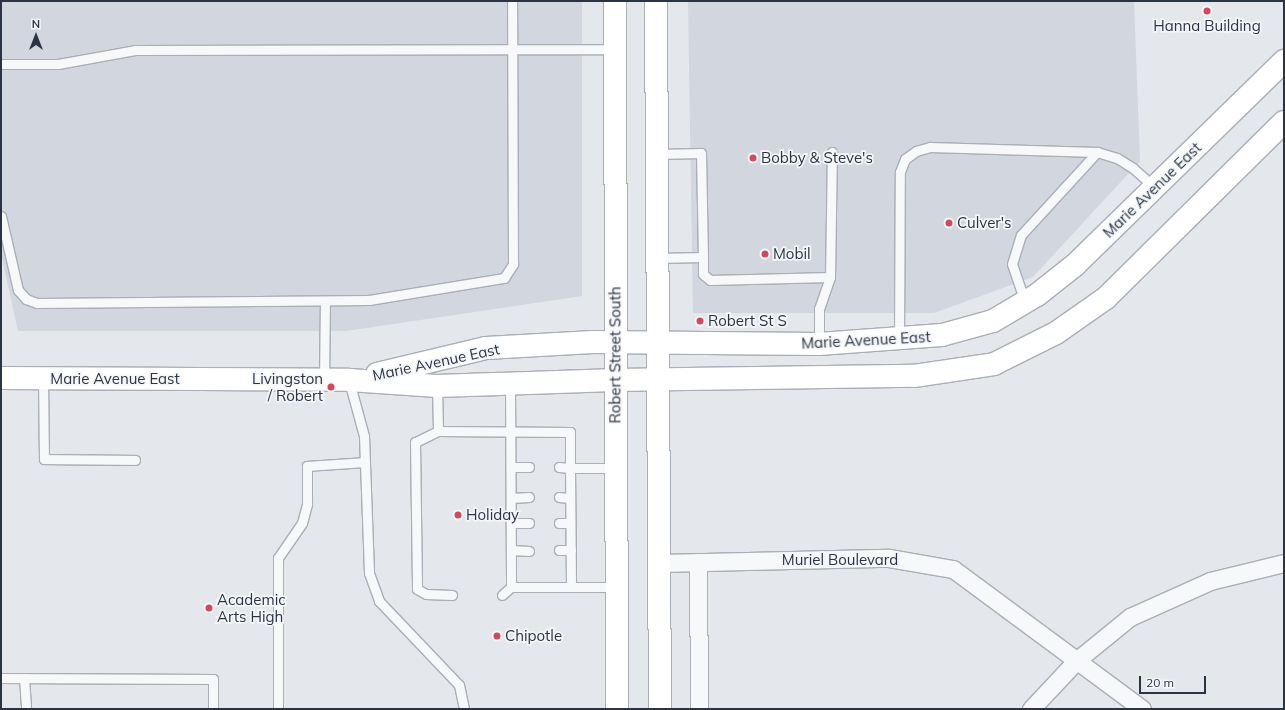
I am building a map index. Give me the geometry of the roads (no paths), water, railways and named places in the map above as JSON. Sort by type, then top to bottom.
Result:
[{"type":"street","name":"Robert Street South","points":[[615,1],[615,468],[617,709]]},
{"type":"street","points":[[656,1],[660,709]]},
{"type":"street","name":"Marie Avenue East","points":[[349,380],[486,348],[615,342],[819,344],[942,335],[993,321],[1025,302],[1075,265],[1284,61]]},
{"type":"street","name":"Marie Avenue East","points":[[1,378],[349,380],[437,386],[658,379],[914,376],[994,364],[1056,333],[1106,298],[1284,122]]},
{"type":"street","name":"Muriel Boulevard","points":[[660,562],[889,558],[954,569],[1142,709]]},
{"type":"street","points":[[698,562],[699,709]]},
{"type":"street","points":[[1031,709],[1076,660],[1130,617],[1210,581],[1284,563]]},
{"type":"lane","points":[[1,216],[18,290],[26,299],[37,303],[369,300],[496,281],[510,272],[513,264],[512,1]]},
{"type":"lane","points":[[1,70],[1,64],[58,64],[135,50],[615,49]]},
{"type":"lane","points":[[899,338],[900,172],[905,159],[916,151],[930,147],[1097,152],[1117,158],[1127,164],[1155,188]]},
{"type":"lane","points":[[819,344],[819,309],[830,277],[832,152]]},
{"type":"lane","points":[[1025,302],[1012,264],[1020,235],[1097,152]]},
{"type":"lane","points":[[656,154],[701,153],[703,274],[710,280],[830,277]]},
{"type":"lane","points":[[658,258],[703,257]]},
{"type":"lane","points":[[324,380],[325,301]]},
{"type":"lane","points":[[43,378],[44,459],[135,460]]},
{"type":"lane","points":[[349,380],[364,436],[369,572],[379,601],[459,685],[464,709]]},
{"type":"lane","points":[[510,384],[511,587]]},
{"type":"lane","points":[[437,386],[438,430]]},
{"type":"lane","points":[[452,595],[426,594],[417,589],[415,442],[438,430],[570,432],[571,587]]},
{"type":"lane","points":[[278,709],[278,558],[302,523],[307,504],[307,466],[365,462]]},
{"type":"lane","points":[[511,468],[529,468]]},
{"type":"lane","points":[[559,468],[615,468]]},
{"type":"lane","points":[[511,498],[529,497]]},
{"type":"lane","points":[[559,497],[570,498]]},
{"type":"lane","points":[[511,523],[530,523]]},
{"type":"lane","points":[[559,523],[570,523]]},
{"type":"lane","points":[[511,550],[529,551]]},
{"type":"lane","points":[[559,550],[571,550]]},
{"type":"lane","points":[[502,595],[511,587],[617,587]]},
{"type":"lane","points":[[1,678],[213,679],[213,709]]},
{"type":"lane","points":[[24,678],[26,709]]},
{"type":"place","name":"Hanna Building","points":[[1207,11]]},
{"type":"place","name":"Bobby & Steve's","points":[[753,158]]},
{"type":"place","name":"Culver's","points":[[949,223]]},
{"type":"place","name":"Mobil","points":[[765,254]]},
{"type":"place","name":"Robert St S","points":[[700,321]]},
{"type":"place","name":"Livingston / Robert","points":[[331,387]]},
{"type":"place","name":"Holiday","points":[[458,515]]},
{"type":"place","name":"Academic Arts High","points":[[209,608]]},
{"type":"place","name":"Chipotle","points":[[497,636]]}]
